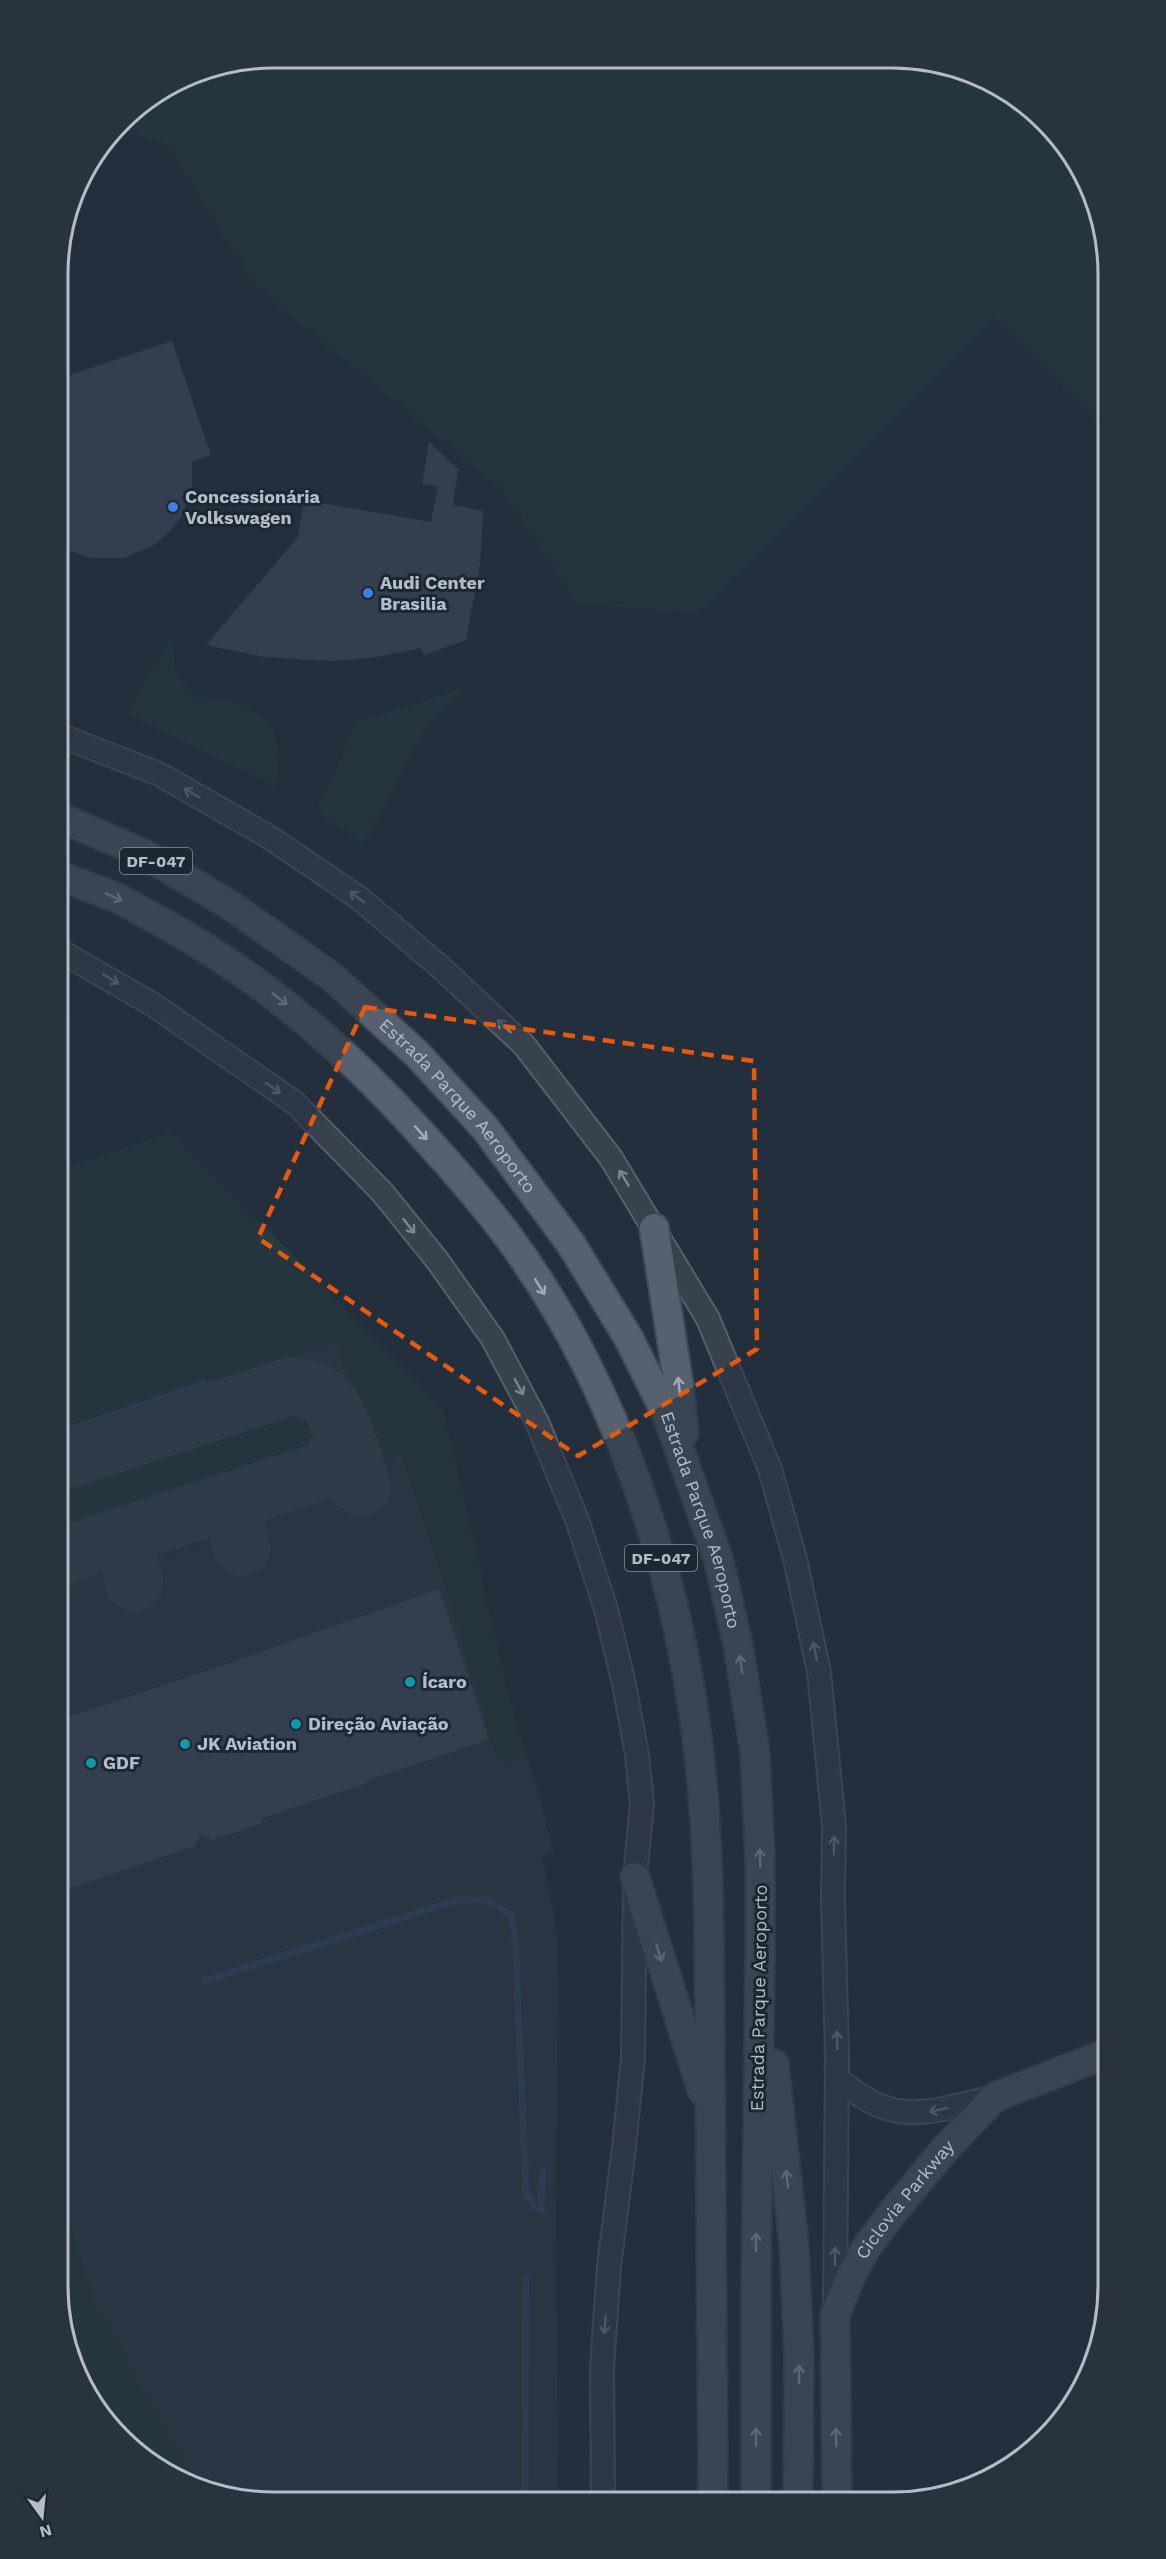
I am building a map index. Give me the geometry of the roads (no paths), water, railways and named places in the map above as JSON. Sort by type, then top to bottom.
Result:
[{"type":"main road","name":"Estrada Parque Aeroporto","points":[[68,821],[144,854],[230,905],[332,977],[417,1054],[485,1128],[571,1244],[628,1337],[667,1415],[687,1465],[719,1561],[738,1645],[755,1752],[760,1860],[756,2492]]},
{"type":"main road","name":"DF-047","points":[[68,879],[116,897],[198,942],[280,999],[334,1045],[393,1103],[448,1163],[511,1240],[561,1319],[601,1396],[637,1485],[662,1560],[684,1650],[697,1734],[704,1821],[709,1964],[713,2492]]},
{"type":"main road","points":[[654,1228],[680,1386],[687,1465]]},
{"type":"main road","points":[[635,1877],[711,2118]]},
{"type":"main road","points":[[760,1958],[794,2244],[799,2355],[798,2492]]},
{"type":"main road","name":"Ciclovia Parkway","points":[[835,2314],[866,2248],[945,2149],[995,2097],[1098,2057]]},
{"type":"main road","points":[[835,2314],[837,2492]]},
{"type":"street","points":[[68,739],[159,774],[269,837],[359,898],[438,965],[524,1045],[611,1158],[708,1319],[770,1468],[795,1559],[819,1672],[834,1815],[837,2078],[835,2314]]},
{"type":"street","points":[[68,956],[152,1004],[295,1103],[382,1192],[437,1260],[493,1339],[537,1422],[577,1520],[606,1609],[624,1684],[637,1755],[642,1803],[635,1877],[633,2058],[609,2266],[602,2368],[603,2492]]},
{"type":"street","name":"Ciclovia Parkway","points":[[837,2078],[868,2102],[896,2112],[920,2114],[995,2097]]},
{"type":"waterway","points":[[68,1430],[204,1384]]},
{"type":"waterway","points":[[204,1981],[461,1899],[491,1901],[511,1915],[515,1934],[526,2194],[535,2207],[541,2210],[543,2171]]},
{"type":"waterway","points":[[525,2492],[526,2277]]},
{"type":"place","name":"Concessionária Volkswagen","points":[[173,507]]},
{"type":"place","name":"Audi Center Brasilia","points":[[368,593]]},
{"type":"place","name":"Ícaro","points":[[410,1682]]},
{"type":"place","name":"Direção Aviação","points":[[296,1724]]},
{"type":"place","name":"JK Aviation","points":[[185,1744]]},
{"type":"place","name":"GDF","points":[[91,1763]]}]
